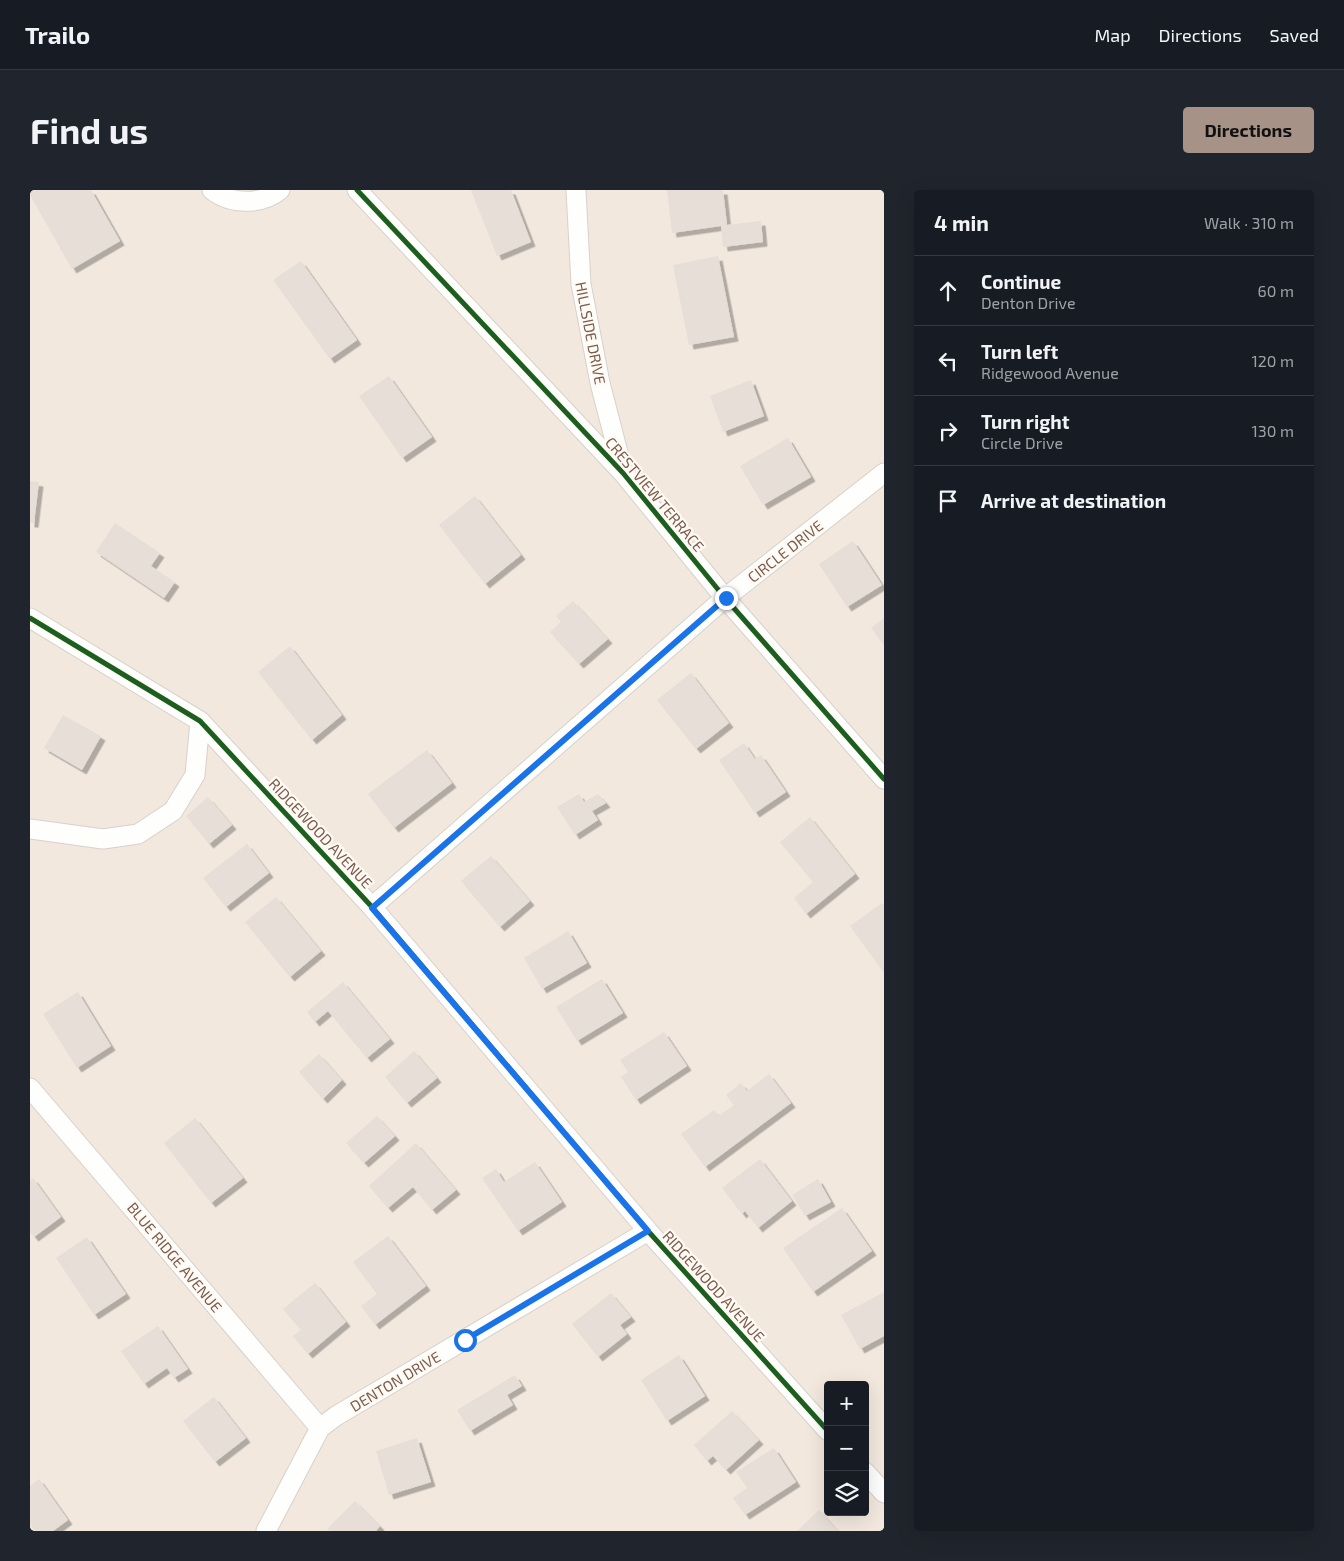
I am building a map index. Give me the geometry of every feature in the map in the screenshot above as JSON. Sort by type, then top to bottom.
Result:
[{"type":"street","points":[[212,190],[236,201],[256,201],[280,190]]},
{"type":"street","name":"CRESTVIEW TERRACE","points":[[356,190],[623,473],[726,598],[884,779]]},
{"type":"street","name":"HILLSIDE DRIVE","points":[[576,190],[581,284],[600,383],[623,473]]},
{"type":"street","name":"CIRCLE DRIVE","points":[[372,908],[726,598],[884,473]]},
{"type":"street","name":"RIDGEWOOD AVENUE","points":[[30,618],[200,721],[372,908],[648,1231],[824,1427]]},
{"type":"street","points":[[30,829],[103,839],[138,834],[173,811],[196,775],[200,721]]},
{"type":"street","name":"BLUE RIDGE AVENUE","points":[[30,1088],[320,1428]]},
{"type":"street","name":"DENTON DRIVE","points":[[266,1531],[320,1428],[344,1411],[648,1231]]},
{"type":"street","points":[[869,1476],[884,1493]]},
{"type":"shaded area","points":[[30,190],[884,190],[884,1531],[30,1531]]},
{"type":"building","points":[[31,190],[91,190],[120,241],[72,269],[30,195]]},
{"type":"building","points":[[471,190],[511,190],[531,242],[497,256]]},
{"type":"building","points":[[667,190],[723,190],[727,225],[761,221],[763,242],[723,247],[721,226],[672,233]]},
{"type":"building","points":[[718,256],[734,337],[689,345],[673,265]]},
{"type":"building","points":[[301,261],[357,340],[330,359],[273,280]]},
{"type":"building","points":[[389,376],[432,437],[402,458],[359,396]]},
{"type":"building","points":[[751,380],[764,416],[723,432],[710,396]]},
{"type":"building","points":[[788,438],[811,477],[763,505],[740,466]]},
{"type":"building","points":[[30,481],[39,482],[34,523],[30,523]]},
{"type":"building","points":[[475,496],[521,555],[485,584],[439,525]]},
{"type":"building","points":[[115,523],[160,553],[151,566],[175,582],[164,598],[96,552]]},
{"type":"building","points":[[853,541],[882,585],[847,607],[819,564]]},
{"type":"building","points":[[573,601],[608,639],[579,664],[550,632],[561,622],[556,616]]},
{"type":"building","points":[[884,618],[884,645],[871,628]]},
{"type":"building","points":[[290,646],[342,715],[312,740],[258,672]]},
{"type":"building","points":[[691,673],[729,723],[696,749],[657,700]]},
{"type":"building","points":[[63,715],[101,736],[82,770],[44,748]]},
{"type":"building","points":[[744,743],[755,759],[761,755],[786,792],[755,813],[719,760]]},
{"type":"building","points":[[427,750],[452,783],[394,828],[368,794]]},
{"type":"building","points":[[579,794],[584,802],[598,794],[606,803],[592,811],[598,820],[575,835],[557,807]]},
{"type":"building","points":[[208,797],[232,825],[209,844],[186,816]]},
{"type":"building","points":[[810,817],[855,874],[806,914],[794,898],[813,882],[780,842]]},
{"type":"building","points":[[247,844],[269,873],[226,907],[203,878]]},
{"type":"building","points":[[491,856],[530,901],[500,927],[461,881]]},
{"type":"building","points":[[276,897],[321,951],[290,977],[245,922]]},
{"type":"building","points":[[882,903],[884,906],[884,973],[850,926]]},
{"type":"building","points":[[568,931],[587,963],[542,989],[524,958]]},
{"type":"building","points":[[602,979],[623,1013],[577,1041],[556,1007]]},
{"type":"building","points":[[343,982],[390,1039],[367,1058],[328,1011],[315,1022],[307,1012]]},
{"type":"building","points":[[78,992],[111,1046],[77,1068],[43,1014]]},
{"type":"building","points":[[664,1032],[687,1066],[636,1100],[621,1077],[628,1072],[620,1060]]},
{"type":"building","points":[[414,1051],[437,1078],[407,1103],[385,1077]]},
{"type":"building","points":[[319,1054],[342,1080],[323,1099],[299,1072]]},
{"type":"building","points":[[769,1074],[791,1103],[705,1167],[681,1134],[714,1110],[719,1116],[734,1105],[726,1095],[741,1083],[747,1091]]},
{"type":"building","points":[[377,1116],[395,1136],[364,1163],[346,1143]]},
{"type":"building","points":[[195,1118],[243,1178],[211,1203],[164,1143]]},
{"type":"building","points":[[416,1143],[456,1190],[432,1210],[413,1187],[388,1208],[369,1186]]},
{"type":"building","points":[[760,1159],[792,1201],[758,1228],[745,1211],[742,1214],[722,1188]]},
{"type":"building","points":[[535,1162],[562,1202],[518,1231],[482,1178],[496,1169],[504,1182]]},
{"type":"building","points":[[33,1178],[61,1217],[34,1237],[30,1232],[30,1180]]},
{"type":"building","points":[[818,1179],[831,1202],[805,1216],[792,1195]]},
{"type":"building","points":[[842,1208],[872,1251],[813,1292],[783,1248]]},
{"type":"building","points":[[388,1236],[426,1286],[375,1325],[361,1306],[377,1294],[353,1262]]},
{"type":"building","points":[[87,1237],[126,1294],[94,1315],[56,1258]]},
{"type":"building","points":[[315,1283],[346,1322],[308,1354],[293,1336],[301,1330],[283,1309]]},
{"type":"building","points":[[884,1292],[884,1336],[860,1349],[841,1315]]},
{"type":"building","points":[[611,1293],[631,1317],[620,1325],[627,1334],[598,1357],[572,1324]]},
{"type":"building","points":[[158,1326],[188,1369],[174,1378],[167,1368],[144,1384],[121,1351]]},
{"type":"building","points":[[679,1355],[705,1396],[667,1421],[641,1380]]},
{"type":"building","points":[[515,1375],[522,1386],[507,1395],[513,1405],[470,1431],[457,1410]]},
{"type":"building","points":[[214,1397],[246,1438],[215,1462],[183,1421]]},
{"type":"building","points":[[732,1411],[759,1440],[726,1470],[713,1456],[707,1461],[694,1445]]},
{"type":"building","points":[[417,1438],[431,1482],[389,1495],[376,1451]]},
{"type":"building","points":[[774,1448],[796,1482],[745,1515],[733,1498],[747,1488],[736,1472]]},
{"type":"building","points":[[39,1479],[68,1520],[53,1531],[35,1531],[30,1524],[30,1486]]},
{"type":"building","points":[[355,1501],[380,1526],[376,1531],[330,1531],[327,1529]]},
{"type":"building","points":[[819,1510],[838,1531],[797,1531]]},
{"type":"cycle path","points":[[357,190],[623,473],[725,598],[884,779]]},
{"type":"cycle path","points":[[30,618],[200,721],[372,907],[648,1231],[824,1427]]},
{"type":"route","points":[[465,1340],[648,1231],[372,908],[726,598]]}]
